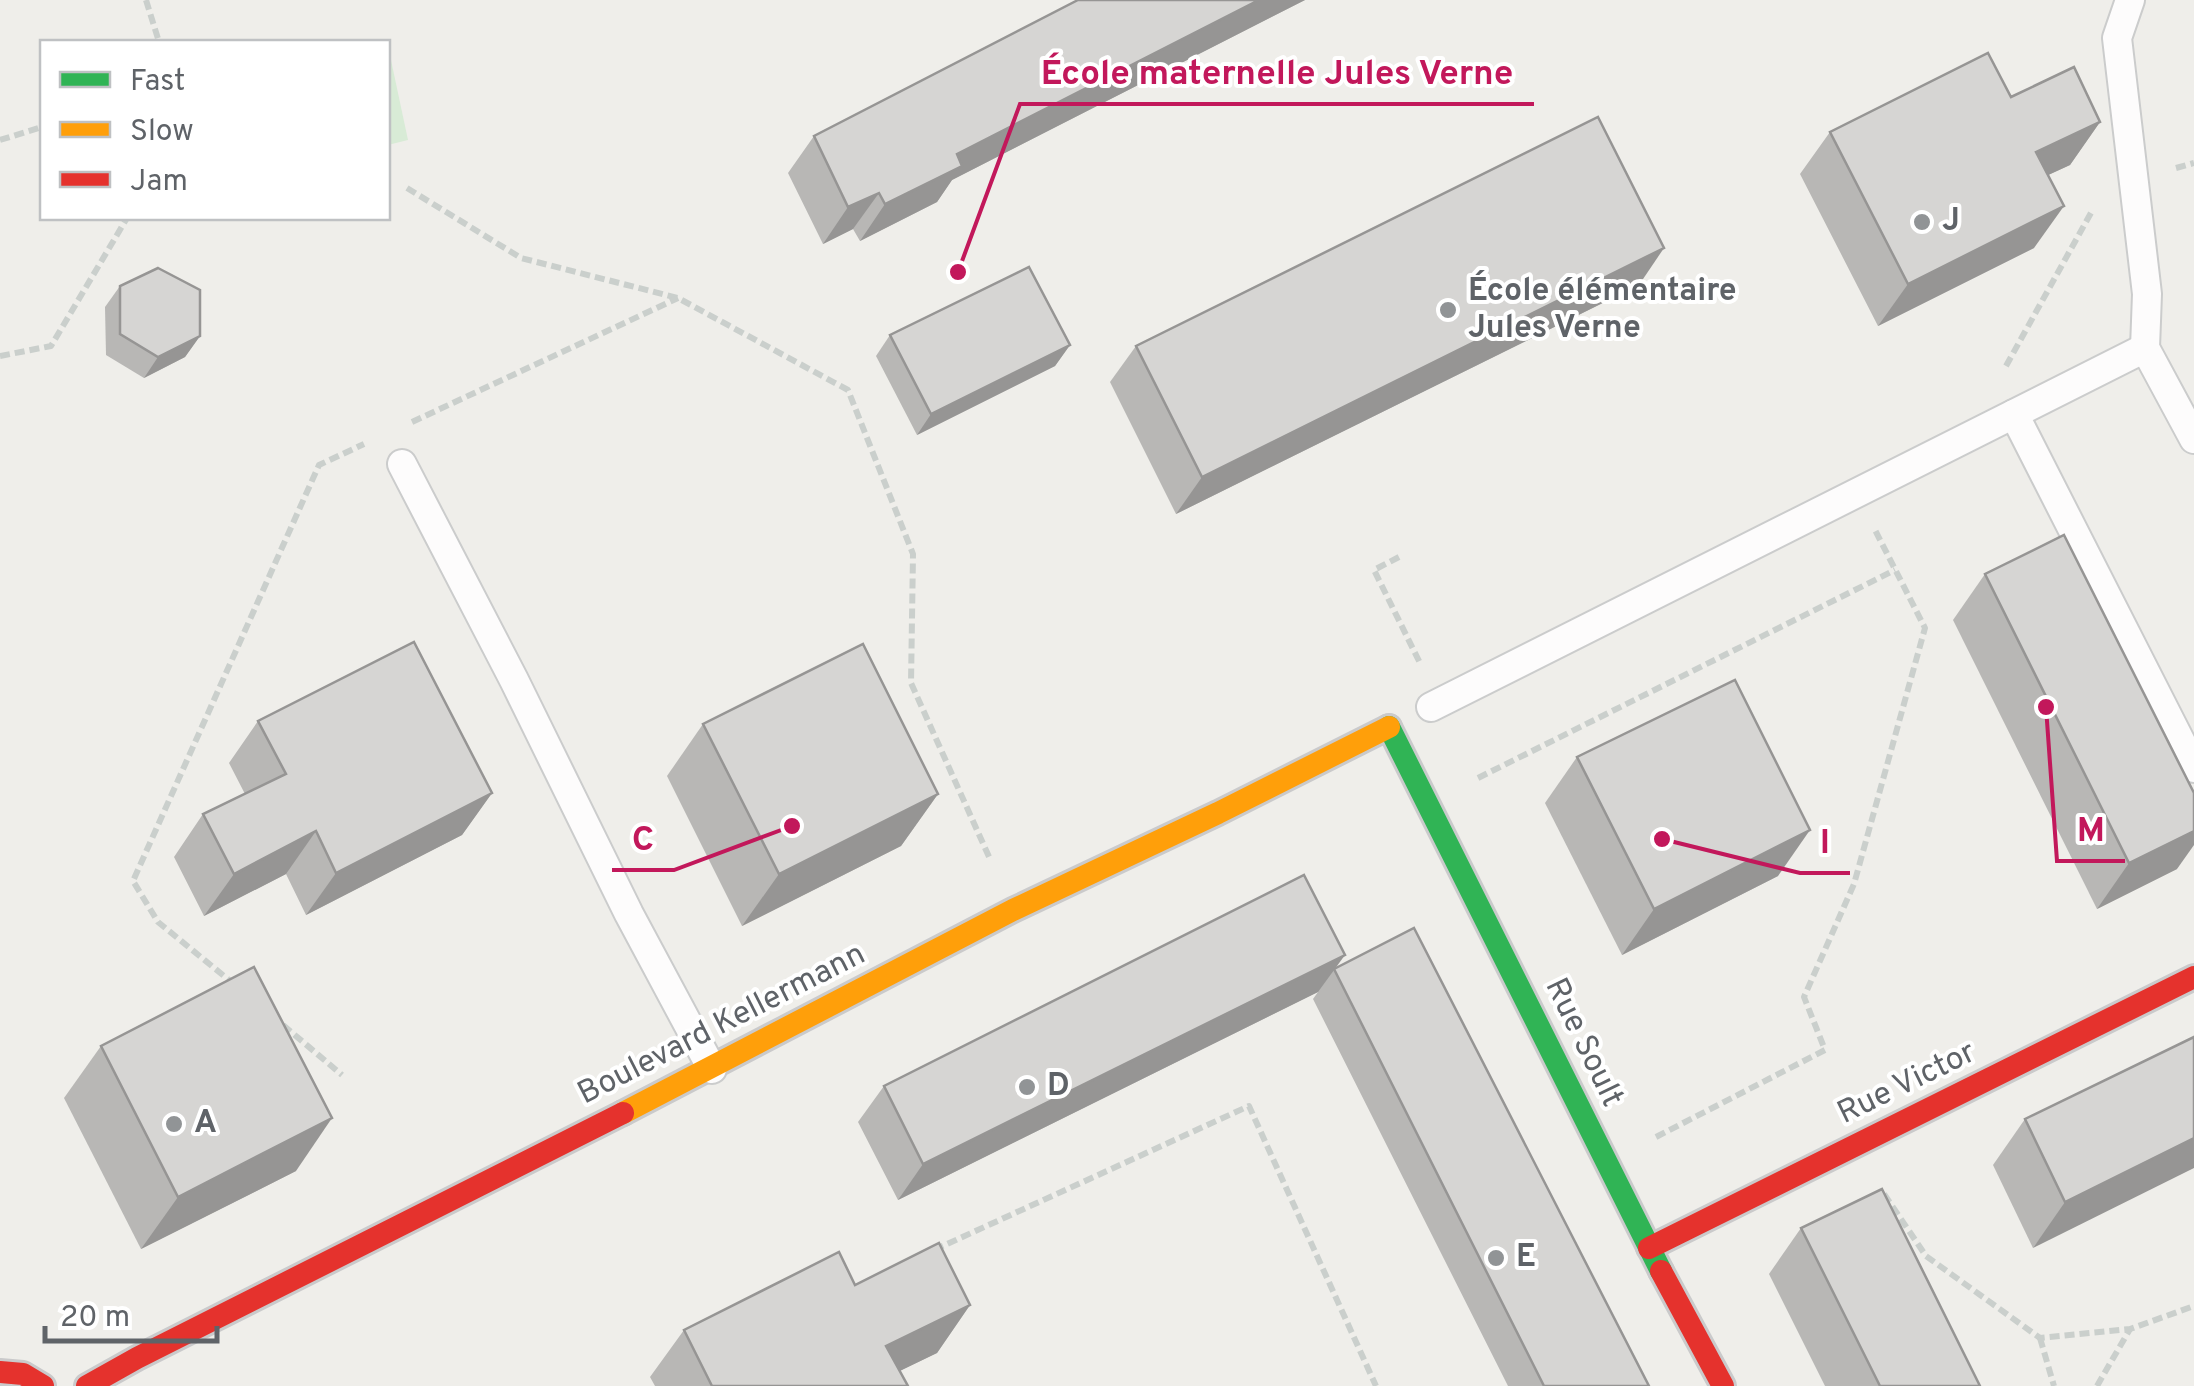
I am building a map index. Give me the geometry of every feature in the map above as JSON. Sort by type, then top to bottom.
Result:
[{"type":"street","name":"Boulevard Kellermann","points":[[87,1386],[1013,910],[1390,727]]},
{"type":"street","name":"Rue Soult","points":[[1390,727],[1649,1248],[1723,1386]]},
{"type":"street","name":"Rue Victor","points":[[1649,1248],[2194,977]]},
{"type":"street","points":[[0,1372],[21,1373],[43,1386]]},
{"type":"lane","points":[[2130,0],[2116,38],[2147,294],[2145,348],[2194,439]]},
{"type":"lane","points":[[1431,707],[2145,348]]},
{"type":"lane","points":[[2014,414],[2194,768]]},
{"type":"lane","points":[[402,464],[629,914],[712,1068]]},
{"type":"path","points":[[146,0],[158,40]]},
{"type":"path","points":[[0,140],[40,128]]},
{"type":"path","points":[[2004,370],[2107,183],[2194,163]]},
{"type":"path","points":[[406,188],[521,258],[678,298],[848,390],[913,554],[911,683],[1013,910]]},
{"type":"path","points":[[0,356],[51,346],[126,220]]},
{"type":"path","points":[[403,426],[678,298]]},
{"type":"path","points":[[235,986],[158,922],[134,881],[319,465],[369,442]]},
{"type":"path","points":[[1606,1162],[1825,1050],[1804,997],[1854,884],[1925,628],[1856,494]]},
{"type":"path","points":[[1374,570],[1399,557]]},
{"type":"path","points":[[1428,804],[1895,570]]},
{"type":"path","points":[[281,1024],[342,1075]]},
{"type":"path","points":[[932,1251],[1249,1106],[1376,1386]]},
{"type":"path","points":[[1851,1148],[1926,1256],[2040,1338],[2054,1386]]},
{"type":"path","points":[[2040,1338],[2130,1329],[2194,1306]]},
{"type":"path","points":[[2097,1386],[2130,1329]]},
{"type":"green space","points":[[390,55],[408,140],[390,144]]},
{"type":"building","points":[[1078,0],[1259,0],[957,154],[962,166],[885,204],[879,193],[848,207],[814,136]]},
{"type":"building","points":[[1988,53],[2011,97],[2074,67],[2100,122],[2036,152],[2064,206],[1908,284],[1830,132]]},
{"type":"building","points":[[1598,117],[1664,248],[1202,477],[1136,346]]},
{"type":"building","points":[[1029,267],[1070,345],[931,414],[890,335]]},
{"type":"building","points":[[158,268],[200,290],[200,336],[158,357],[120,334],[120,286]]},
{"type":"building","points":[[2064,535],[2194,793],[2194,831],[2129,863],[1985,574]]},
{"type":"building","points":[[414,642],[492,793],[336,873],[316,831],[234,874],[203,814],[286,774],[258,721]]},
{"type":"building","points":[[863,644],[938,794],[779,874],[703,724]]},
{"type":"building","points":[[1735,680],[1810,830],[1654,909],[1577,757]]},
{"type":"building","name":"D","points":[[1304,875],[1345,955],[923,1164],[884,1086]]},
{"type":"building","name":"E","points":[[1414,928],[1649,1386],[1544,1386],[1334,969]]},
{"type":"building","points":[[254,967],[332,1118],[178,1197],[101,1046]]},
{"type":"building","points":[[2194,1037],[2194,1138],[2065,1202],[2025,1119]]},
{"type":"building","points":[[1882,1189],[1980,1386],[1880,1386],[1801,1228]]},
{"type":"building","points":[[939,1243],[970,1305],[886,1346],[908,1386],[712,1386],[684,1330],[839,1252],[855,1285]]},
{"type":"traffic: fast","points":[[1389,727],[1661,1271]]},
{"type":"traffic: slow","points":[[623,1113],[1013,910],[1389,727]]},
{"type":"traffic: jam","points":[[1649,1248],[2194,977]]},
{"type":"traffic: jam","points":[[87,1386],[623,1113]]},
{"type":"traffic: jam","points":[[1661,1271],[1723,1386]]},
{"type":"traffic: jam","points":[[0,1372],[23,1374],[43,1386]]},
{"type":"place","name":"J","points":[[1922,222]]},
{"type":"place","name":"École maternelle Jules Verne","points":[[958,272]]},
{"type":"place","name":"École élémentaire Jules Verne","points":[[1448,310]]},
{"type":"place","name":"M","points":[[2046,707]]},
{"type":"place","name":"C","points":[[792,826]]},
{"type":"place","name":"I","points":[[1662,839]]},
{"type":"place","name":"D","points":[[1027,1087]]},
{"type":"place","name":"A","points":[[174,1124]]},
{"type":"place","name":"E","points":[[1496,1258]]}]
